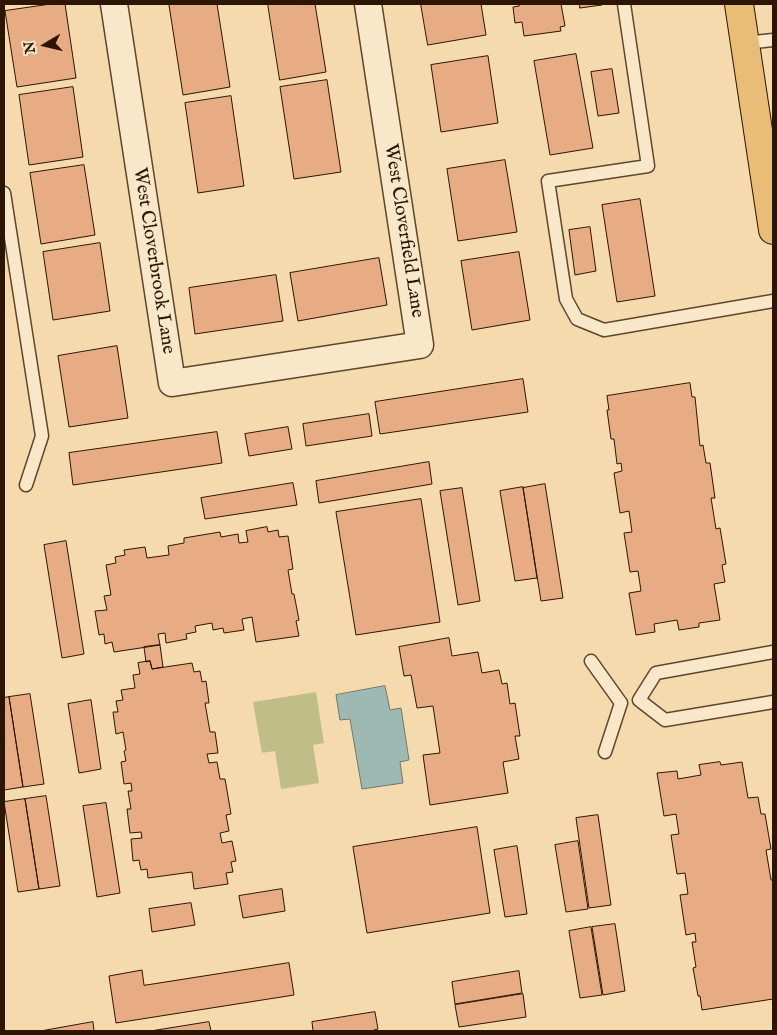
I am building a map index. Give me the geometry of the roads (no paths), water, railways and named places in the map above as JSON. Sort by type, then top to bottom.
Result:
[{"type":"main road","points":[[739,4],[773,230]]},
{"type":"street","name":"West Cloverbrook Lane","points":[[114,4],[172,383],[308,362]]},
{"type":"street","name":"West Cloverfield Lane","points":[[308,362],[420,345],[368,4]]},
{"type":"lane","points":[[624,4],[648,166],[548,181],[566,299],[577,319],[604,330],[773,301]]},
{"type":"lane","points":[[745,43],[773,40]]},
{"type":"lane","points":[[4,194],[42,436],[26,485]]},
{"type":"lane","points":[[639,700],[656,673],[773,652]]},
{"type":"lane","points":[[591,661],[621,703]]},
{"type":"lane","points":[[621,703],[639,700],[665,720],[773,702]]},
{"type":"lane","points":[[605,752],[621,703]]},
{"type":"water","points":[[385,686],[390,710],[401,708],[409,760],[400,762],[403,783],[362,789],[350,719],[340,720],[336,695]]}]
